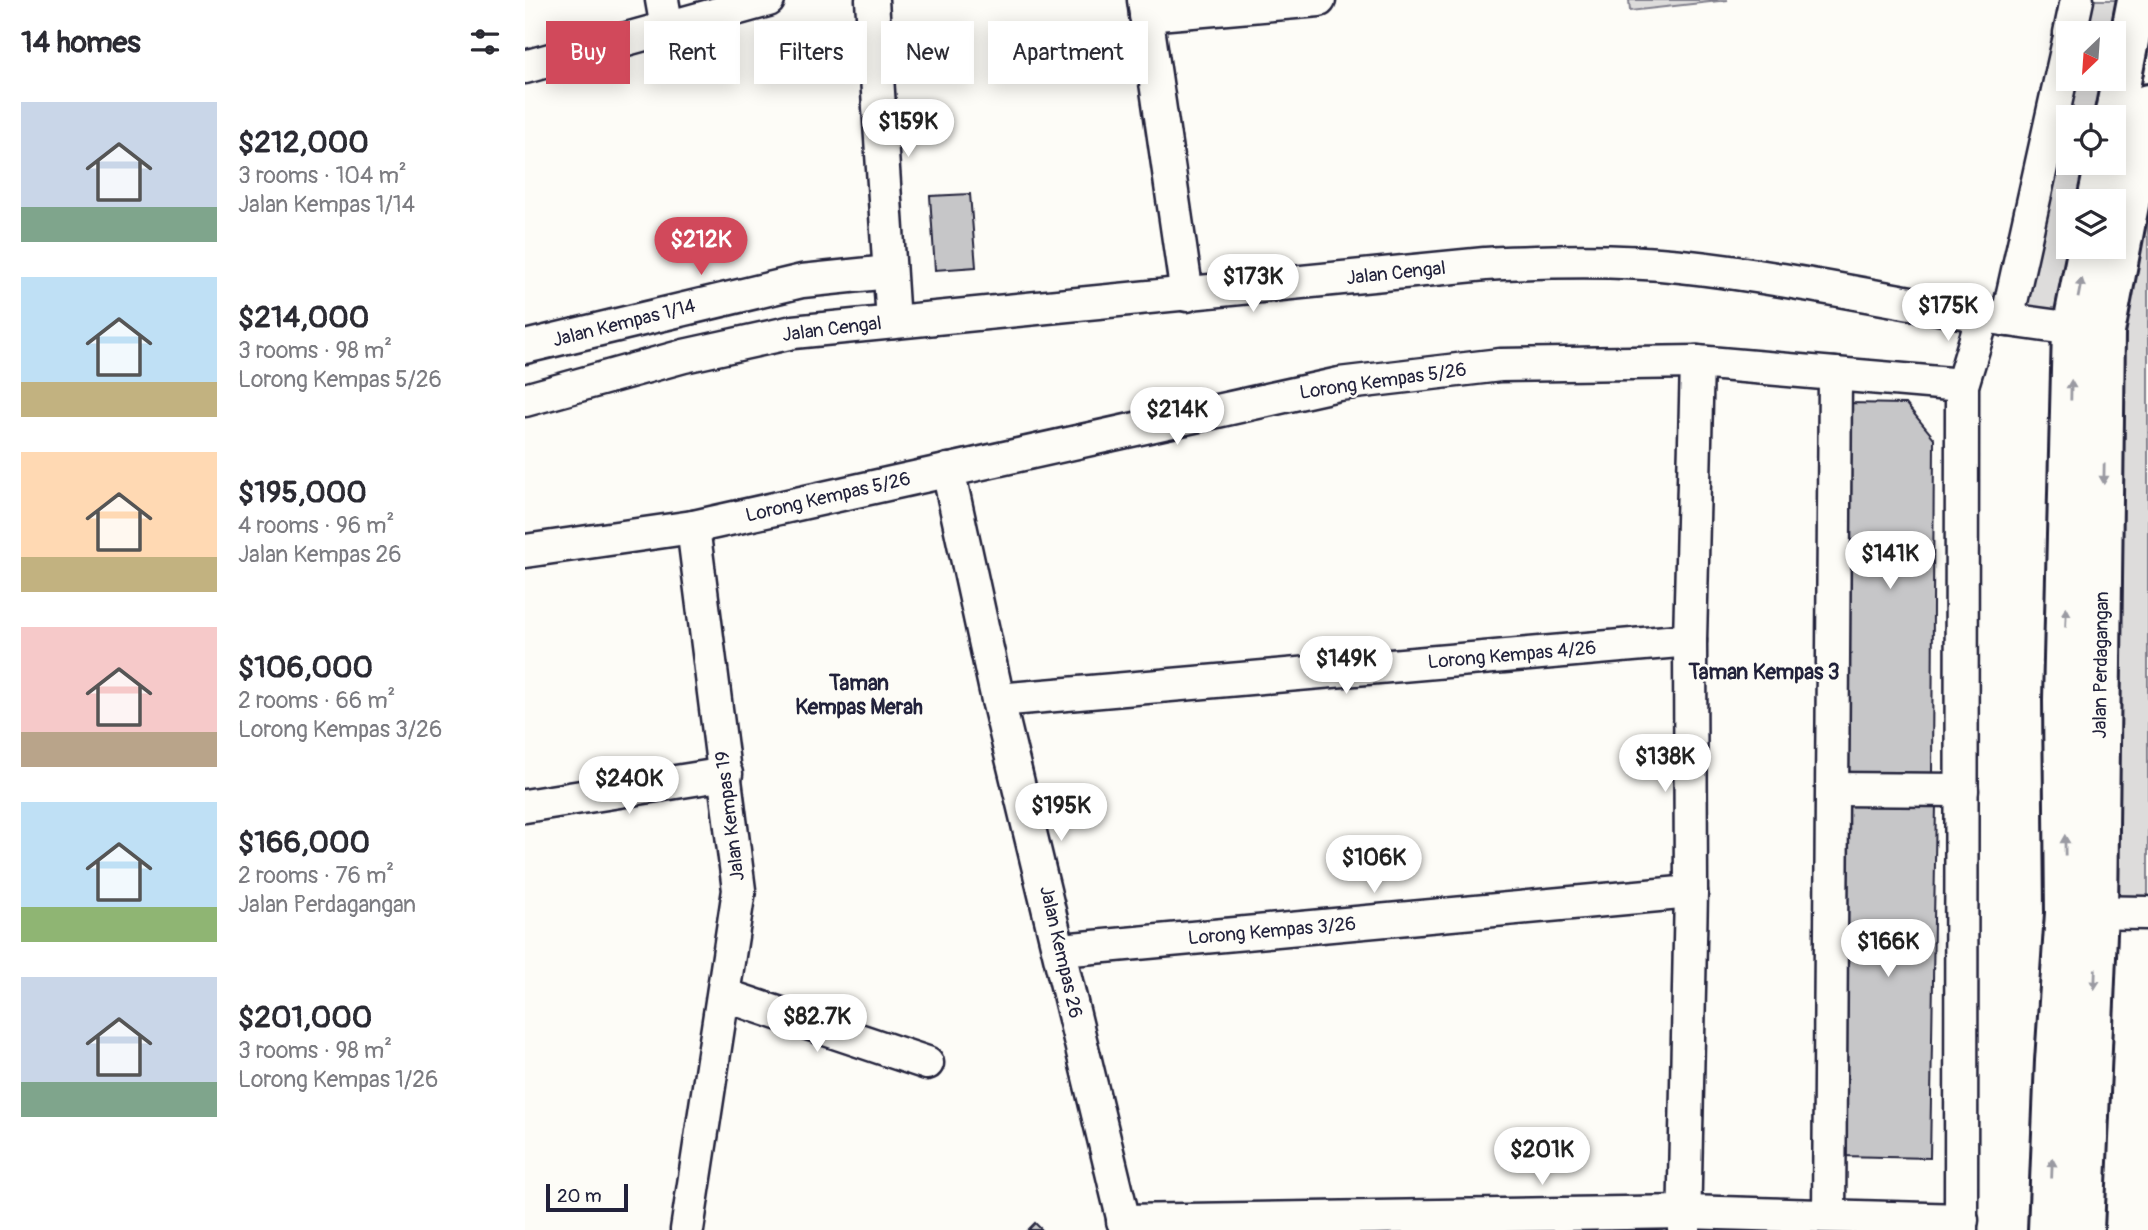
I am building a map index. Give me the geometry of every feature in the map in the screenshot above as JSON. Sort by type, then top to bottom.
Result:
[{"type":"main road","points":[[2116,105],[2137,0]]},
{"type":"main road","name":"Jalan Perdagangan","points":[[2089,330],[2148,104]]},
{"type":"main road","name":"Jalan Perdagangan","points":[[2084,1230],[2082,912],[2088,259]]},
{"type":"main road","name":"Jalan Perdagangan","points":[[2049,1230],[2055,1061],[2082,912]]},
{"type":"street","points":[[525,67],[665,14],[768,0]]},
{"type":"street","points":[[872,0],[893,322]]},
{"type":"street","points":[[1187,295],[1145,8],[1319,0]]},
{"type":"street","points":[[2073,21],[2077,0]]},
{"type":"street","points":[[1124,1225],[1685,1221],[1829,1216],[1961,1225],[1962,385],[1995,318],[2056,90]]},
{"type":"street","name":"Jalan Cengal","points":[[525,400],[684,356],[793,332],[1485,264],[1569,260],[1683,266],[1995,318],[2089,330]]},
{"type":"street","name":"Jalan Kempas 1/14","points":[[525,347],[801,281],[890,272]]},
{"type":"street","points":[[1685,1221],[1691,892],[1690,640],[1697,362]]},
{"type":"street","name":"Lorong Kempas 5/26","points":[[525,551],[693,527],[1339,384],[1500,365],[1697,362],[1962,385]]},
{"type":"street","points":[[1829,1216],[1835,374]]},
{"type":"street","name":"Jalan Kempas 26","points":[[948,470],[998,700],[1061,950],[1124,1225]]},
{"type":"street","name":"Jalan Kempas 19","points":[[687,1230],[739,890],[693,527]]},
{"type":"street","name":"Lorong Kempas 4/26","points":[[998,700],[1690,640]]},
{"type":"street","points":[[525,806],[726,774]]},
{"type":"street","points":[[1833,789],[1962,790]]},
{"type":"street","name":"Lorong Kempas 3/26","points":[[1061,950],[1691,892]]},
{"type":"street","points":[[2082,912],[2148,913]]},
{"type":"street","points":[[724,995],[927,1063]]},
{"type":"shaded area","points":[[1629,0],[1728,0],[1630,11]]},
{"type":"shaded area","points":[[2076,0],[2137,0],[2126,56],[2126,21],[2072,21]]},
{"type":"shaded area","points":[[2066,91],[2119,91],[2116,105],[2062,105]]},
{"type":"shaded area","points":[[2148,104],[2148,913],[2098,911],[2105,332],[2119,259],[2126,259],[2126,221]]},
{"type":"shaded area","points":[[2056,130],[2056,175],[2102,175],[2100,189],[2056,189],[2056,259],[2070,259],[2072,329],[2007,320]]},
{"type":"building","points":[[970,194],[976,267],[935,270],[930,196]]},
{"type":"building","points":[[1848,403],[1906,404],[1934,438],[1932,774],[1846,773]]},
{"type":"building","points":[[1846,801],[1936,803],[1930,1158],[1841,1156]]},
{"type":"building","points":[[1035,1223],[1042,1230],[1028,1230]]},
{"type":"district","name":"Taman Kempas 3","points":[[1764,672]]},
{"type":"district","name":"Taman Kempas Merah","points":[[859,695]]}]
